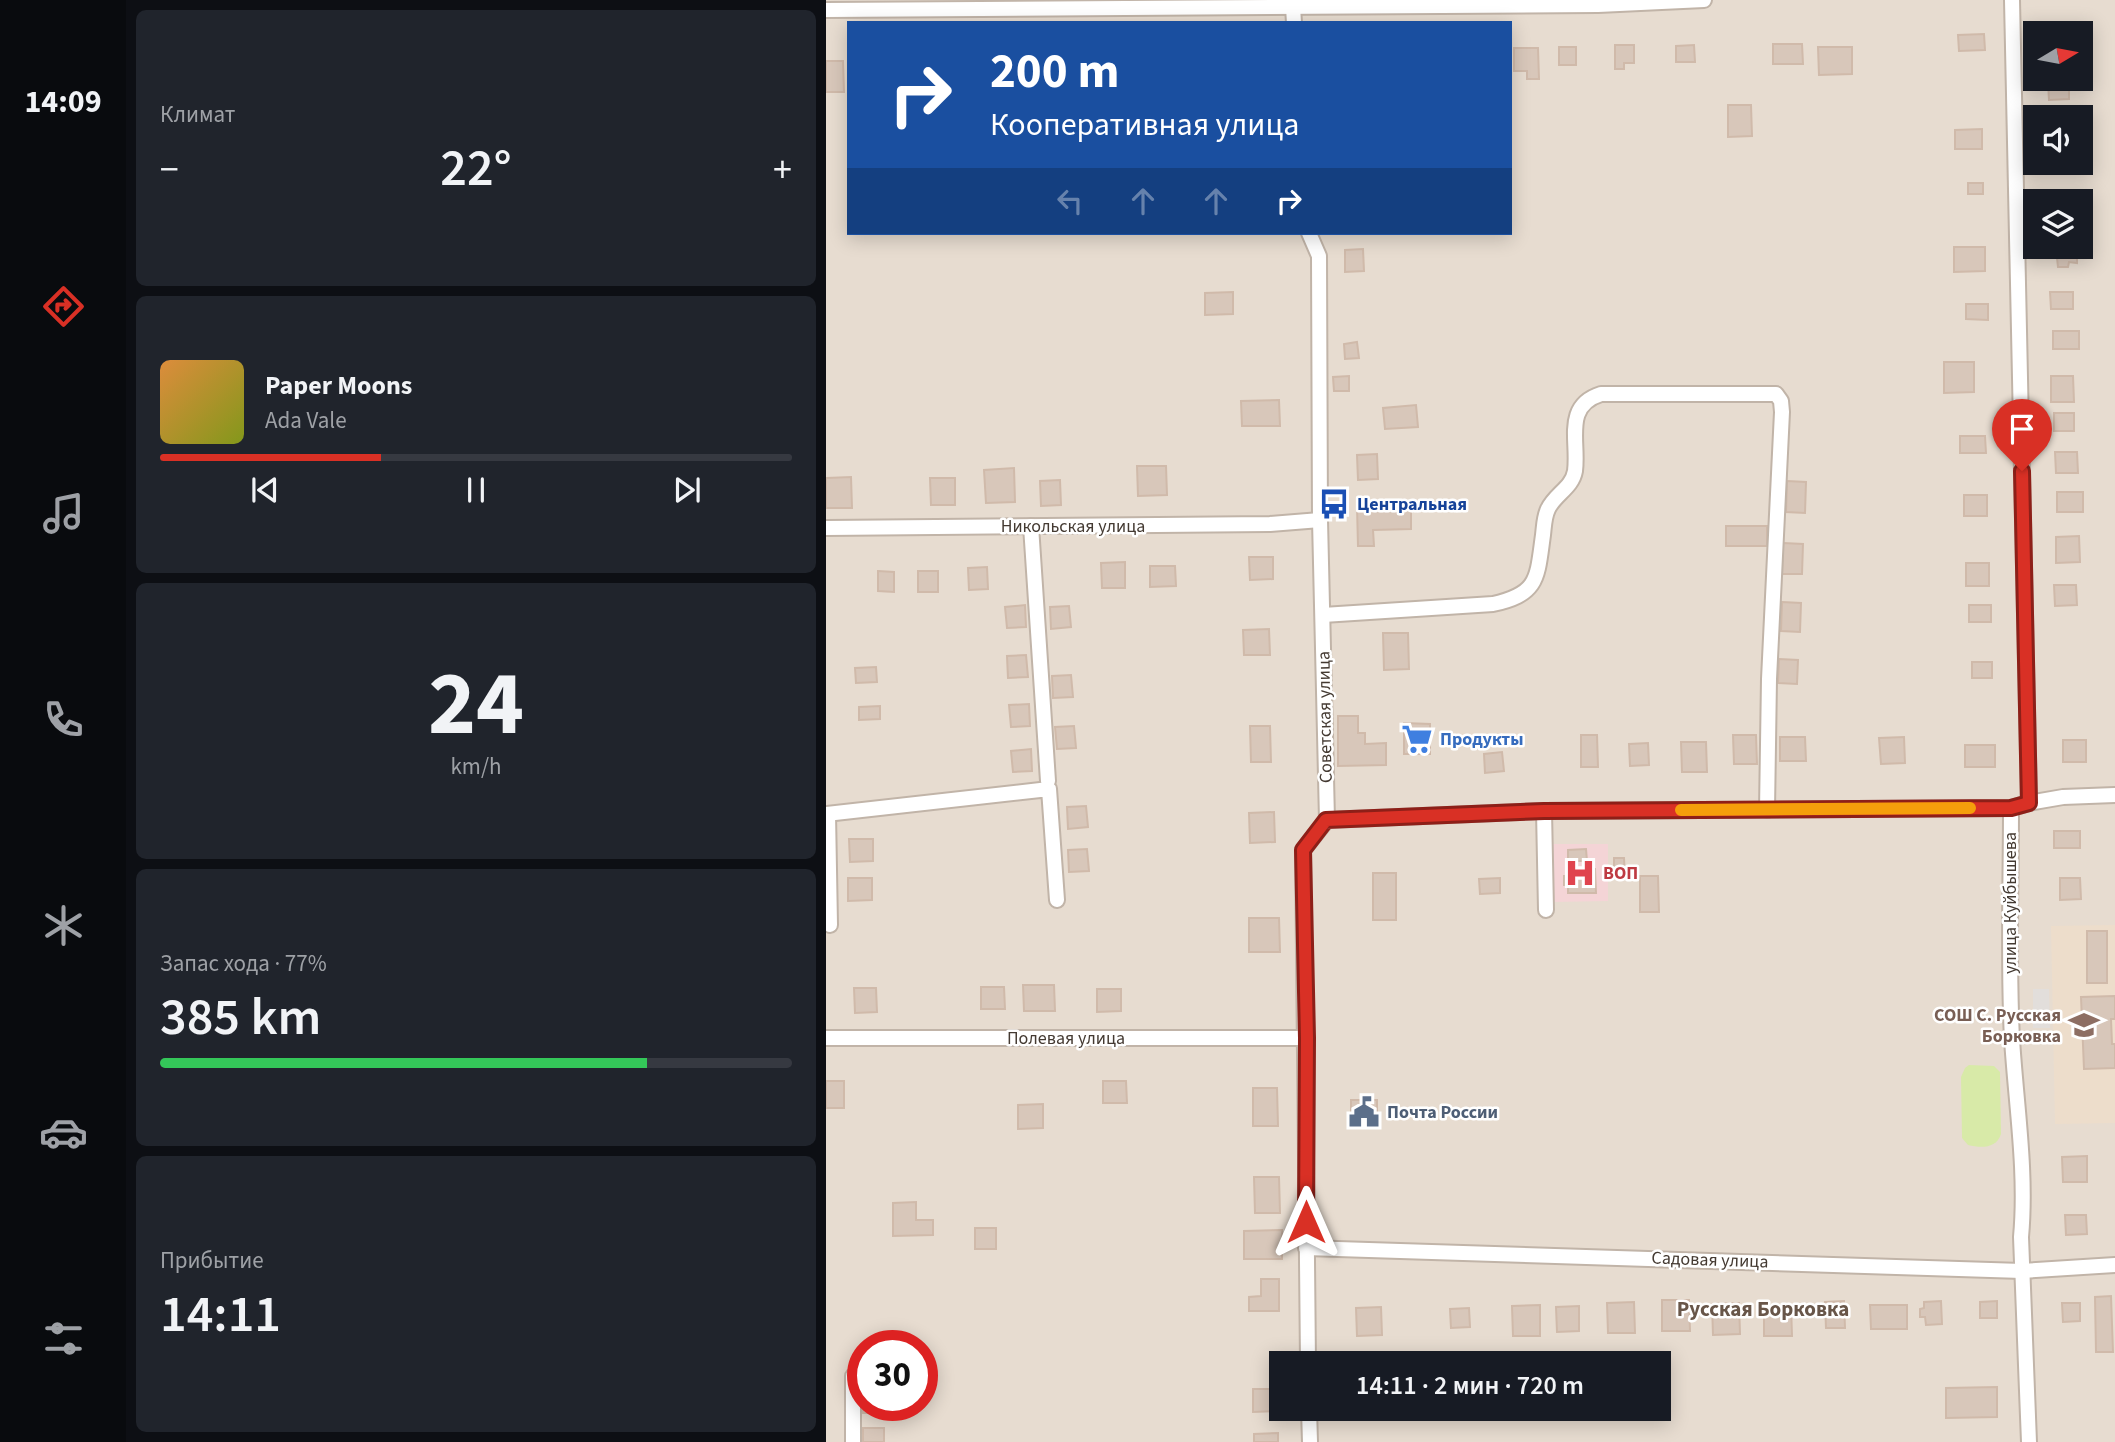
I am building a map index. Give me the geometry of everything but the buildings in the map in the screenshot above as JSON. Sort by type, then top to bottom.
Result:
[{"type":"street","points":[[826,10],[1598,5],[1704,0]]},
{"type":"street","points":[[2012,0],[2029,803]]},
{"type":"street","points":[[1293,7],[1294,21]]},
{"type":"street","name":"Советская улица","points":[[1310,235],[1319,256],[1320,520],[1326,820]]},
{"type":"street","points":[[1323,615],[1493,604],[1514,600],[1531,588],[1539,569],[1545,513],[1552,500],[1571,483],[1575,471],[1575,426],[1578,410],[1588,398],[1601,394],[1776,394],[1781,401],[1782,412],[1769,679],[1767,810]]},
{"type":"street","name":"Никольская улица","points":[[826,528],[1270,524],[1320,520]]},
{"type":"street","points":[[1031,526],[1048,781]]},
{"type":"street","points":[[830,925],[827,814],[1049,789],[1057,900]]},
{"type":"street","name":"улица Куйбышева","points":[[2029,1442],[2020,1153],[2010,980],[2011,808],[2063,797],[2115,795]]},
{"type":"street","points":[[1308,1351],[1307,1038],[1303,850],[1326,820],[1544,811],[2011,808]]},
{"type":"street","points":[[1544,811],[1546,910]]},
{"type":"street","name":"Полевая улица","points":[[826,1038],[1307,1038]]},
{"type":"street","name":"Садовая улица","points":[[1306,1248],[2022,1271],[2115,1265]]},
{"type":"street","points":[[853,1421],[853,1442]]},
{"type":"street","points":[[1309,1421],[1310,1442]]},
{"type":"shaded area","points":[[826,0],[2115,0],[2115,1442],[826,1442]]},
{"type":"shaded area","name":"ВОП","points":[[1552,844],[1608,844],[1608,901],[1552,902]]},
{"type":"shaded area","name":"СОШ С. Русская Борковка","points":[[2115,925],[2115,1123],[2055,1124],[2051,926]]},
{"type":"shaded area","points":[[2033,989],[2049,989],[2050,1028],[2033,1028]]},
{"type":"green space","points":[[1969,1065],[1994,1066],[2000,1072],[2001,1134],[1992,1145],[1968,1145],[1962,1138],[1961,1077]]},
{"type":"slow traffic","points":[[1681,810],[1970,808]]},
{"type":"place","name":"Центральная","points":[[1334,504]]},
{"type":"place","name":"Продукты","points":[[1417,739]]},
{"type":"place","name":"ВОП","points":[[1580,873]]},
{"type":"place","name":"СОШ С. Русская Борковка","points":[[2084,1025]]},
{"type":"place","name":"Почта России","points":[[1364,1112]]},
{"type":"district","name":"Русская Борковка","points":[[1763,1309]]},
{"type":"route","points":[[1306,1222],[1307,1038],[1303,850],[1326,820],[1544,811],[2011,808],[2029,803],[2022,471]]}]
